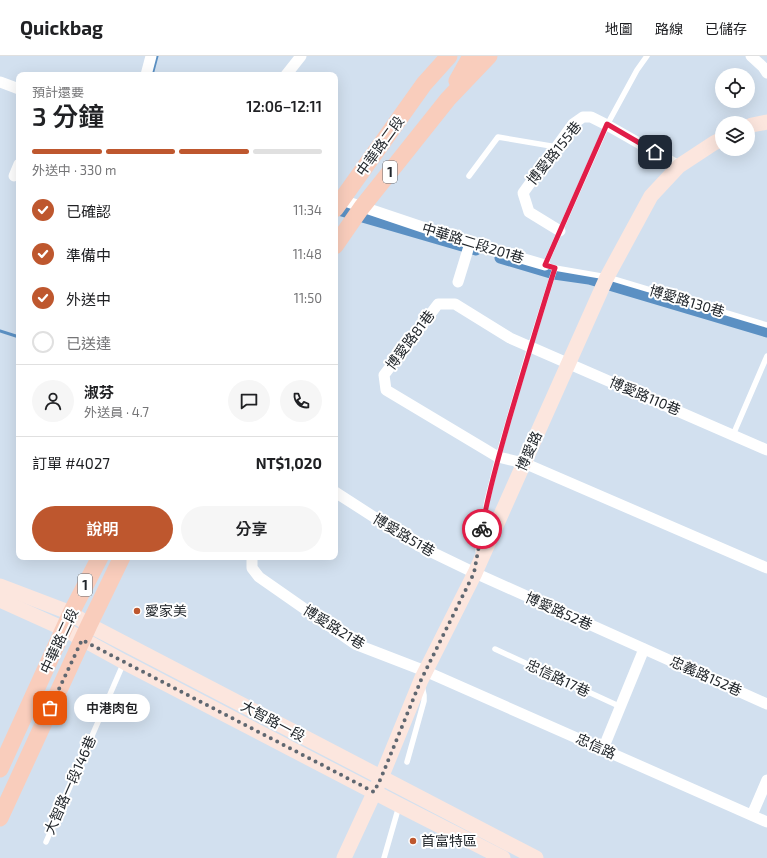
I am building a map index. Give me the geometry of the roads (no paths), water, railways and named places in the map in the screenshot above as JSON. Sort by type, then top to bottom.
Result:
[{"type":"main road","name":"中華路二段","points":[[424,84],[438,56]]},
{"type":"main road","name":"中華路二段","points":[[338,201],[424,84],[449,56]]},
{"type":"main road","name":"中華路二段","points":[[448,99],[471,56]]},
{"type":"main road","name":"中華路二段","points":[[338,242],[362,207],[448,99],[486,60],[488,56]]},
{"type":"main road","name":"中華路二段","points":[[0,769],[71,613],[98,560]]},
{"type":"main road","name":"中華路二段","points":[[0,818],[85,632],[121,560]]},
{"type":"street","points":[[147,72],[151,56]]},
{"type":"street","points":[[288,72],[301,56]]},
{"type":"street","points":[[751,56],[767,73]]},
{"type":"street","points":[[0,82],[16,88]]},
{"type":"street","name":"博愛路155巷","points":[[560,231],[529,212],[523,193],[574,124],[583,117],[591,118],[607,124],[679,166]]},
{"type":"street","points":[[755,124],[767,122]]},
{"type":"street","name":"博愛路","points":[[344,858],[381,778],[423,675],[474,573],[607,277],[651,196],[679,166],[715,142]]},
{"type":"street","points":[[14,176],[16,171]]},
{"type":"street","name":"中華路二段201巷","points":[[338,202],[362,207],[470,243],[550,267]]},
{"type":"street","points":[[458,282],[470,243]]},
{"type":"street","name":"博愛路81巷","points":[[568,363],[510,338],[455,304],[438,304],[384,375],[386,390],[498,458],[524,463],[767,568]]},
{"type":"street","name":"博愛路110巷","points":[[568,363],[767,450]]},
{"type":"street","name":"博愛路51巷","points":[[338,494],[420,546],[474,573]]},
{"type":"street","name":"博愛路21巷","points":[[252,562],[259,577],[355,644],[423,675]]},
{"type":"street","name":"博愛路52巷","points":[[474,573],[644,649]]},
{"type":"street","name":"大智路一段","points":[[3,594],[71,613],[85,632],[124,662],[502,858]]},
{"type":"street","name":"大智路一段","points":[[3,594],[64,630],[85,632],[381,778],[536,858]]},
{"type":"street","points":[[603,749],[644,649]]},
{"type":"street","name":"忠義路152巷","points":[[644,649],[767,704]]},
{"type":"street","name":"忠信路","points":[[423,675],[603,749],[767,822]]},
{"type":"street","points":[[752,815],[767,780]]},
{"type":"lane","points":[[474,573],[487,501],[530,347],[560,231],[607,124],[637,70],[647,56]]},
{"type":"lane","points":[[469,176],[498,137],[557,147]]},
{"type":"lane","name":"中華路二段201巷","points":[[550,267],[607,277]]},
{"type":"lane","name":"博愛路130巷","points":[[607,277],[767,325]]},
{"type":"lane","points":[[733,435],[767,356]]},
{"type":"lane","name":"忠信路17巷","points":[[495,649],[621,707]]},
{"type":"lane","name":"大智路一段146巷","points":[[46,842],[124,662]]},
{"type":"lane","points":[[407,762],[424,701],[423,675]]},
{"type":"lane","points":[[384,858],[399,805]]},
{"type":"waterway","points":[[153,72],[157,56]]},
{"type":"waterway","points":[[338,210],[476,250]]},
{"type":"waterway","points":[[500,258],[554,274],[589,279],[767,332]]},
{"type":"waterway","points":[[0,331],[16,336]]},
{"type":"place","name":"愛家美","points":[[137,611]]},
{"type":"place","name":"中港肉包","points":[[50,708]]},
{"type":"place","name":"首富特區","points":[[413,841]]}]
